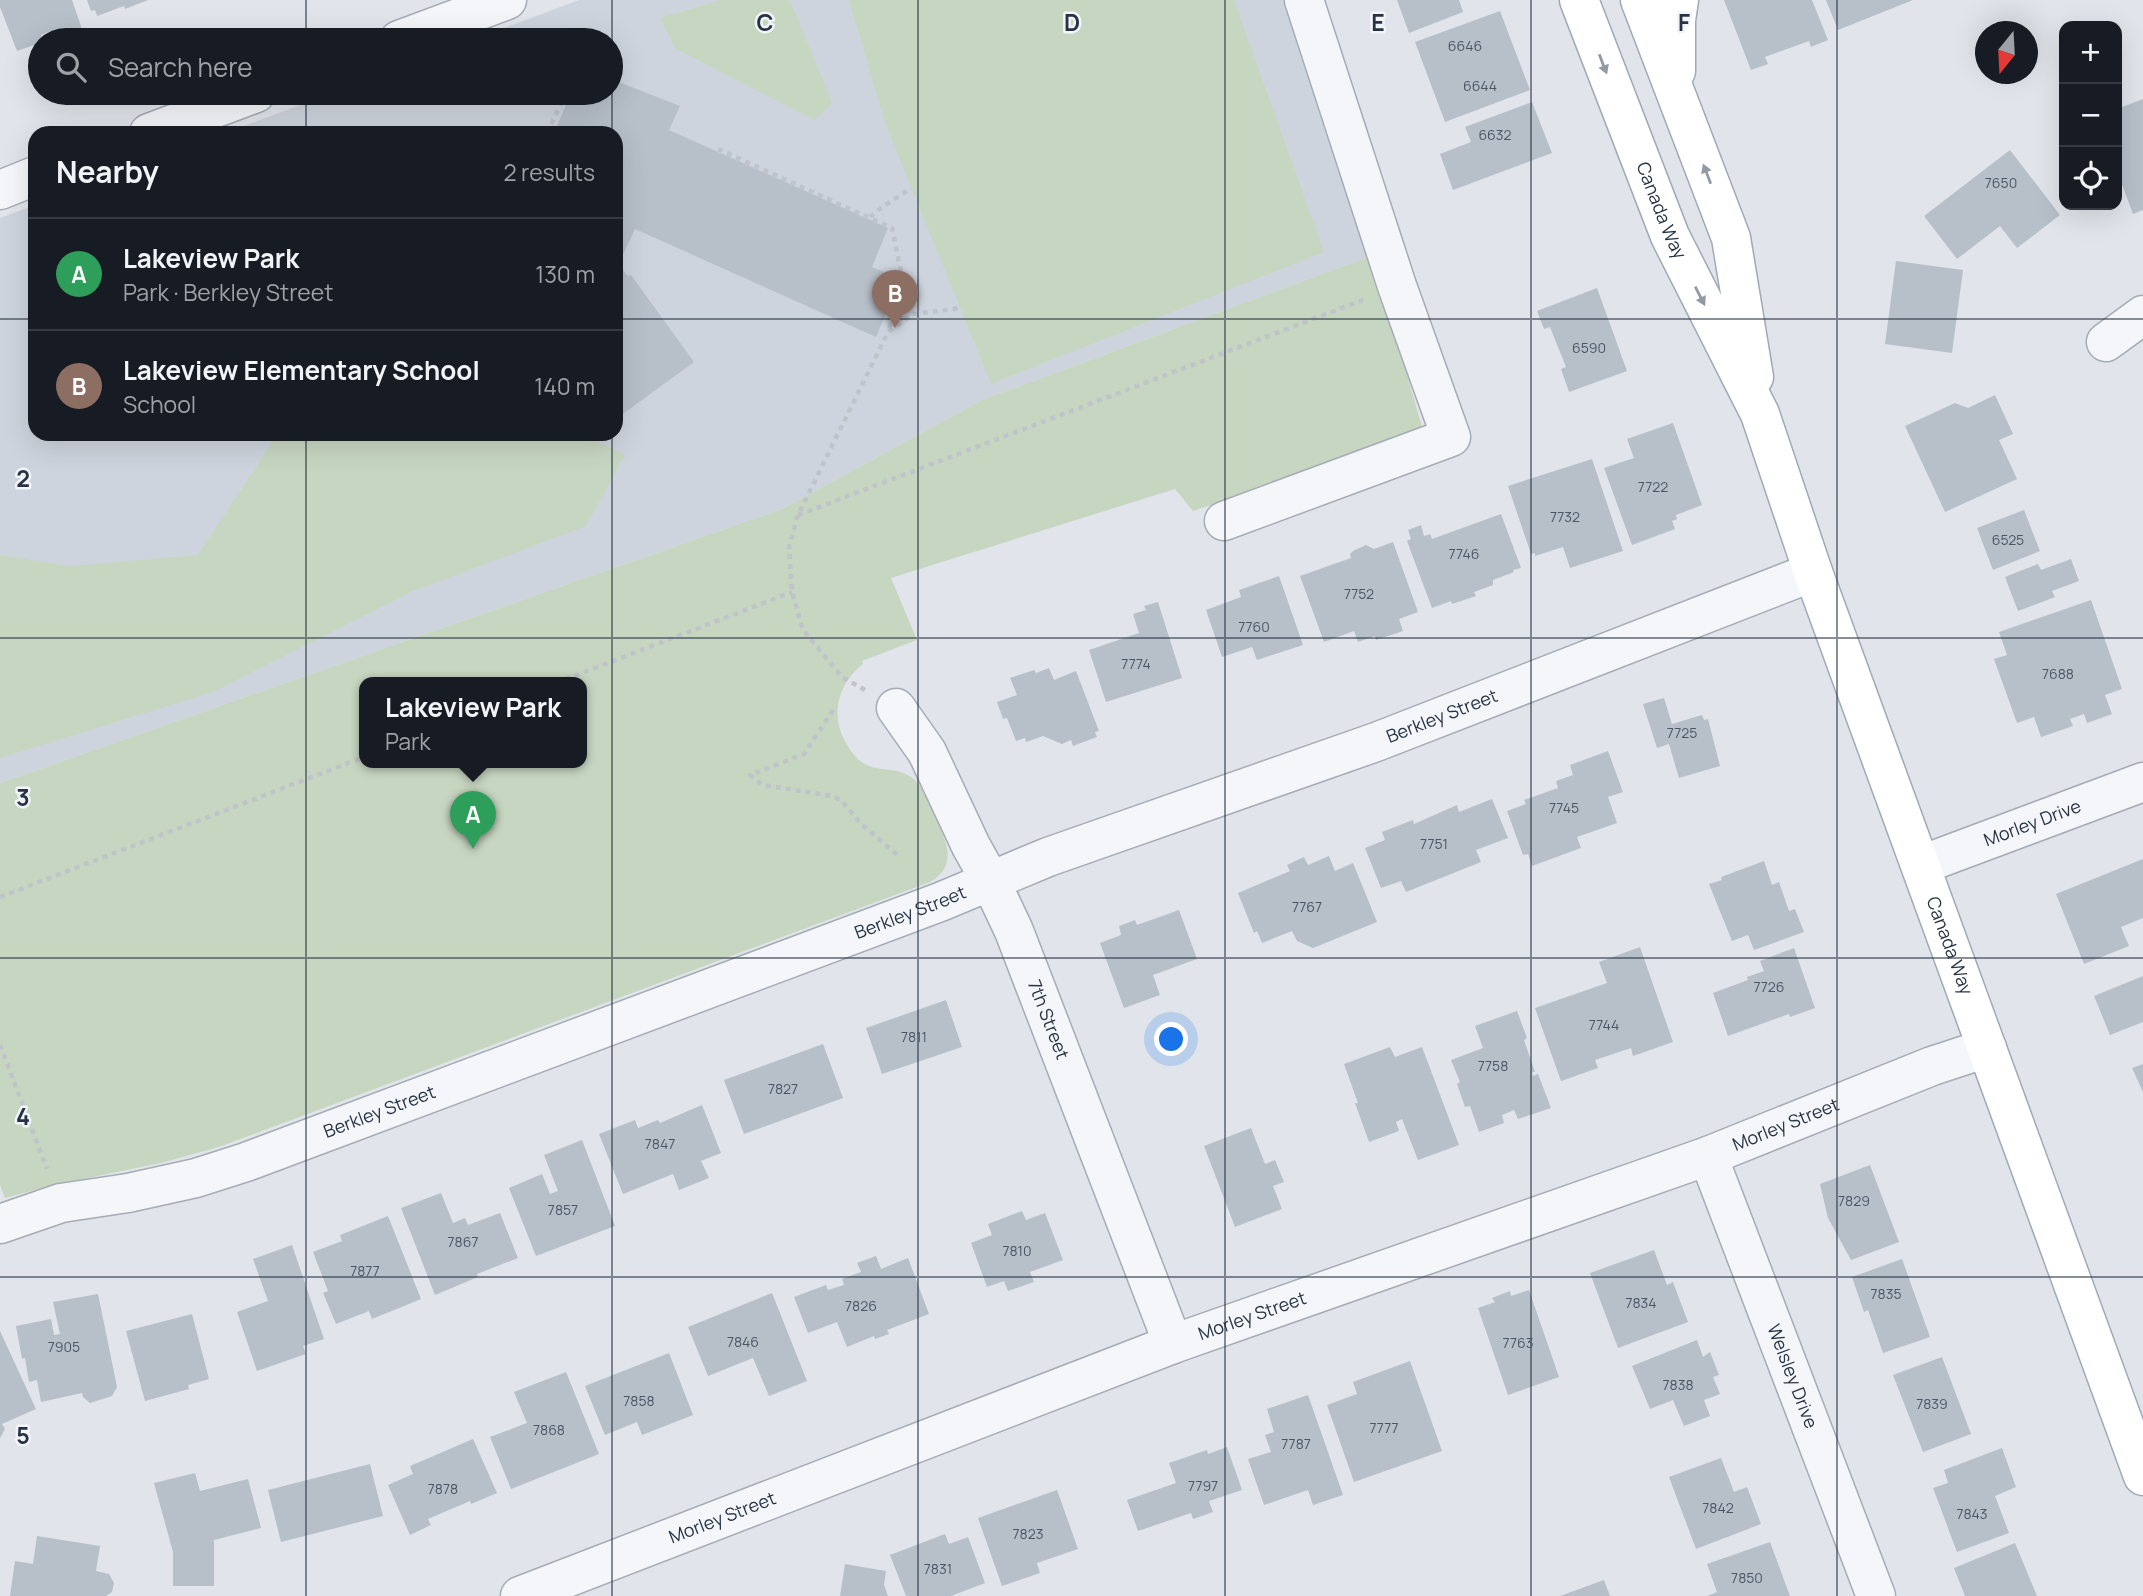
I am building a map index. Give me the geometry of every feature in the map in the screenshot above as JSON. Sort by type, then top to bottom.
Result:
[{"type":"main road","name":"Canada Way","points":[[1579,0],[1670,236],[1760,414],[1813,572],[2143,1476]]},
{"type":"main road","name":"Canada Way","points":[[1640,0],[1731,238],[1760,414]]},
{"type":"main road","points":[[1676,94],[1676,20],[1679,0]]},
{"type":"street","points":[[431,28],[507,0]]},
{"type":"street","points":[[1224,521],[1451,437],[1397,286],[1304,0]]},
{"type":"street","points":[[168,126],[224,105]]},
{"type":"street","points":[[0,190],[28,179]]},
{"type":"street","points":[[2106,342],[2143,316]]},
{"type":"street","name":"Berkley Street","points":[[0,1224],[61,1203],[128,1193],[196,1178],[246,1162],[927,907],[1061,853],[1376,742],[1813,572]]},
{"type":"street","name":"7th Street","points":[[896,708],[927,752],[1014,931],[1173,1344]]},
{"type":"street","name":"Morley Drive","points":[[1921,865],[2143,782]]},
{"type":"street","name":"Morley Street","points":[[526,1595],[1173,1344],[1708,1156],[1932,1066],[1987,1048]]},
{"type":"street","name":"Welsley Drive","points":[[1708,1156],[1877,1596]]},
{"type":"path","points":[[550,126],[560,105]]},
{"type":"path","points":[[719,149],[892,228],[904,286],[888,332],[798,515],[789,547],[792,592],[803,630],[842,677],[896,708]]},
{"type":"path","points":[[870,217],[911,188]]},
{"type":"path","points":[[798,515],[1397,286]]},
{"type":"path","points":[[888,332],[913,314],[960,306]]},
{"type":"path","points":[[572,677],[792,592]]},
{"type":"path","points":[[833,710],[804,754],[750,775],[764,785],[831,796],[842,801],[862,824],[899,856]]},
{"type":"path","points":[[0,897],[359,759]]},
{"type":"path","points":[[0,1045],[61,1203]]},
{"type":"shaded area","points":[[579,0],[1304,0],[1368,257],[982,400],[782,509],[0,783],[0,218],[28,208],[28,441],[623,441],[623,126],[244,126],[300,105],[623,105],[623,28],[504,28]]},
{"type":"green space","points":[[721,0],[790,0],[832,103],[815,120],[676,49],[660,18]]},
{"type":"green space","points":[[849,0],[1234,0],[1324,252],[991,384],[886,125]]},
{"type":"green space","points":[[1368,257],[1394,329],[1424,434],[1193,511],[1175,489],[891,578],[917,640],[862,661],[863,664],[847,681],[842,691],[838,723],[841,734],[859,760],[871,767],[909,775],[923,791],[942,831],[947,850],[945,867],[930,882],[219,1147],[161,1163],[5,1198],[0,1185],[0,783],[782,509],[982,400]]},
{"type":"green space","points":[[273,441],[597,441],[625,455],[586,526],[411,592],[213,692],[0,758],[0,555],[70,566],[198,555]]},
{"type":"building","points":[[0,0],[72,0],[82,28],[28,28],[28,47],[17,51],[0,7]]},
{"type":"building","points":[[87,0],[148,0],[97,16],[95,10],[91,11]]},
{"type":"building","points":[[1397,0],[1459,0],[1463,12],[1409,33]]},
{"type":"building","points":[[1724,0],[1812,0],[1828,40],[1811,47],[1809,41],[1765,57],[1768,64],[1751,70]]},
{"type":"building","points":[[1826,0],[1913,0],[1838,30]]},
{"type":"building","points":[[1500,11],[1530,90],[1445,122],[1415,42]]},
{"type":"building","points":[[623,84],[680,106],[669,130],[888,228],[872,267],[901,279],[876,337],[635,229],[623,254],[623,126],[557,126],[566,105],[623,105]]},
{"type":"building","points":[[2143,99],[2143,210],[2133,214],[2122,184],[2122,107]]},
{"type":"building","points":[[1532,102],[1552,153],[1453,190],[1440,154],[1471,142],[1465,127]]},
{"type":"building","points":[[2010,150],[2060,215],[2017,248],[2000,226],[1957,259],[1924,216]]},
{"type":"building","points":[[1896,261],[1963,270],[1952,353],[1885,344]]},
{"type":"building","points":[[623,270],[628,276],[631,275],[694,362],[623,414]]},
{"type":"building","points":[[1597,288],[1627,371],[1569,392],[1561,369],[1566,367],[1550,327],[1544,329],[1537,311]]},
{"type":"building","points":[[1995,395],[2013,434],[1999,440],[2017,479],[1945,512],[1905,426],[1955,403],[1968,408]]},
{"type":"building","points":[[1673,423],[1702,505],[1676,515],[1677,519],[1672,521],[1675,529],[1632,545],[1604,468],[1634,458],[1627,439]]},
{"type":"building","points":[[1592,459],[1623,551],[1570,568],[1563,547],[1535,556],[1535,553],[1531,554],[1508,486]]},
{"type":"building","points":[[2024,510],[2040,551],[1993,570],[1977,528]]},
{"type":"building","points":[[1501,514],[1521,568],[1493,580],[1493,585],[1474,592],[1476,596],[1432,608],[1407,541],[1411,539],[1408,530],[1421,525],[1424,536],[1430,534],[1432,539]]},
{"type":"building","points":[[1393,542],[1418,612],[1399,619],[1403,631],[1376,640],[1375,636],[1358,642],[1354,631],[1324,642],[1300,576],[1351,558],[1353,551],[1366,545],[1374,549]]},
{"type":"building","points":[[2071,559],[2079,581],[2052,591],[2055,597],[2018,611],[2005,577],[2038,564],[2041,570]]},
{"type":"building","points":[[1279,576],[1303,645],[1257,660],[1252,647],[1222,657],[1206,610],[1241,597],[1239,590]]},
{"type":"building","points":[[2091,600],[2122,689],[2105,695],[2112,714],[2087,723],[2084,714],[2070,719],[2073,726],[2041,737],[2034,717],[2017,723],[1994,659],[2007,655],[1999,632]]},
{"type":"building","points":[[1158,602],[1182,678],[1106,702],[1089,650],[1139,633],[1133,614],[1146,610],[1144,606]]},
{"type":"building","points":[[1049,668],[1054,680],[1076,671],[1099,731],[1095,732],[1097,737],[1073,746],[1071,740],[1062,744],[1043,736],[1026,742],[1025,738],[1016,741],[997,702],[1017,695],[1010,678]]},
{"type":"building","points":[[1664,698],[1672,724],[1702,715],[1704,720],[1708,719],[1720,766],[1679,778],[1669,744],[1657,748],[1643,704]]},
{"type":"building","points":[[1608,751],[1623,792],[1608,797],[1617,823],[1577,837],[1581,848],[1532,866],[1528,854],[1523,855],[1507,811],[1526,804],[1524,800],[1558,788],[1556,781],[1573,775],[1570,765]]},
{"type":"building","points":[[1492,799],[1508,838],[1476,850],[1481,862],[1406,892],[1401,881],[1381,888],[1365,848],[1385,840],[1382,832],[1413,820],[1414,824],[1457,805],[1459,812]]},
{"type":"building","points":[[1329,856],[1335,871],[1353,863],[1377,922],[1313,948],[1297,941],[1292,931],[1262,943],[1257,931],[1254,933],[1238,893],[1290,871],[1287,865],[1304,857],[1308,865]]},
{"type":"building","points":[[2143,859],[2143,918],[2121,927],[2129,946],[2084,964],[2056,894]]},
{"type":"building","points":[[1764,861],[1772,885],[1779,882],[1789,911],[1795,909],[1804,932],[1754,950],[1748,935],[1732,941],[1709,884]]},
{"type":"building","points":[[1179,910],[1197,959],[1153,975],[1160,995],[1124,1008],[1100,943],[1121,935],[1119,926],[1135,920],[1137,925]]},
{"type":"building","points":[[1640,947],[1673,1042],[1633,1056],[1631,1048],[1595,1060],[1598,1068],[1561,1081],[1535,1008],[1607,983],[1599,962]]},
{"type":"building","points":[[1794,948],[1815,1008],[1790,1017],[1789,1014],[1728,1036],[1713,993],[1748,980],[1747,977],[1764,971],[1760,961]]},
{"type":"building","points":[[2143,976],[2143,1022],[2110,1035],[2094,996]]},
{"type":"building","points":[[946,1000],[962,1047],[882,1074],[866,1028]]},
{"type":"building","points":[[1517,1011],[1527,1038],[1524,1040],[1535,1072],[1532,1072],[1533,1076],[1538,1074],[1551,1108],[1518,1119],[1514,1110],[1502,1115],[1504,1123],[1479,1132],[1470,1106],[1465,1107],[1457,1084],[1460,1082],[1451,1060],[1483,1048],[1475,1026]]},
{"type":"building","points":[[823,1044],[843,1098],[744,1134],[724,1080]]},
{"type":"building","points":[[1390,1047],[1395,1057],[1422,1047],[1459,1145],[1418,1160],[1402,1119],[1396,1122],[1399,1131],[1369,1142],[1344,1064]]},
{"type":"building","points":[[2143,1064],[2143,1092],[2132,1068]]},
{"type":"building","points":[[702,1105],[721,1153],[701,1161],[709,1178],[679,1190],[673,1174],[623,1194],[599,1134],[635,1120],[638,1128],[658,1120],[660,1123]]},
{"type":"building","points":[[1251,1128],[1265,1164],[1275,1160],[1284,1182],[1273,1186],[1282,1209],[1235,1227],[1204,1146]]},
{"type":"building","points":[[582,1140],[615,1226],[536,1256],[509,1188],[542,1174],[550,1194],[558,1191],[544,1155]]},
{"type":"building","points":[[1870,1165],[1899,1242],[1851,1260],[1828,1218],[1820,1184]]},
{"type":"building","points":[[441,1193],[453,1223],[465,1218],[468,1225],[500,1213],[518,1258],[435,1295],[401,1208]]},
{"type":"building","points":[[1022,1211],[1026,1220],[1045,1213],[1063,1260],[1030,1272],[1034,1282],[1008,1291],[1004,1281],[987,1287],[971,1243],[992,1235],[988,1224]]},
{"type":"building","points":[[388,1216],[421,1299],[372,1319],[369,1311],[336,1324],[323,1293],[328,1291],[313,1252],[342,1241],[340,1235]]},
{"type":"building","points":[[292,1245],[324,1339],[303,1346],[306,1354],[257,1371],[237,1312],[268,1301],[253,1259]]},
{"type":"building","points":[[1654,1250],[1667,1285],[1673,1282],[1688,1322],[1618,1348],[1590,1273]]},
{"type":"building","points":[[876,1256],[881,1269],[908,1258],[929,1314],[887,1330],[889,1334],[875,1339],[874,1336],[847,1347],[837,1322],[808,1333],[794,1297],[826,1285],[828,1290],[844,1285],[842,1279],[861,1272],[857,1263]]},
{"type":"building","points":[[1902,1259],[1930,1337],[1883,1353],[1868,1310],[1864,1312],[1852,1277]]},
{"type":"building","points":[[1529,1290],[1559,1377],[1508,1395],[1478,1308],[1495,1302],[1492,1298],[1510,1291],[1511,1296]]},
{"type":"building","points":[[772,1293],[807,1381],[769,1396],[753,1358],[708,1376],[688,1327]]},
{"type":"building","points":[[98,1294],[117,1387],[112,1396],[90,1403],[82,1393],[41,1402],[37,1380],[29,1382],[16,1326],[51,1319],[54,1335],[60,1334],[53,1302]]},
{"type":"building","points":[[192,1314],[209,1379],[188,1385],[189,1389],[145,1401],[126,1331]]},
{"type":"building","points":[[0,1331],[36,1409],[2,1424],[5,1429],[0,1438]]},
{"type":"building","points":[[1697,1340],[1703,1357],[1710,1352],[1719,1375],[1713,1377],[1720,1394],[1704,1400],[1710,1416],[1684,1426],[1673,1400],[1650,1409],[1632,1366]]},
{"type":"building","points":[[669,1353],[693,1415],[642,1435],[637,1422],[605,1435],[585,1386]]},
{"type":"building","points":[[1942,1357],[1971,1434],[1923,1452],[1893,1375]]},
{"type":"building","points":[[1410,1361],[1442,1451],[1354,1482],[1327,1405],[1357,1394],[1353,1382]]},
{"type":"building","points":[[566,1372],[599,1454],[511,1489],[490,1437],[527,1423],[514,1392]]},
{"type":"building","points":[[1308,1395],[1343,1495],[1313,1505],[1308,1490],[1264,1505],[1248,1459],[1271,1452],[1265,1435],[1274,1432],[1267,1409]]},
{"type":"building","points":[[473,1439],[497,1493],[428,1519],[431,1525],[410,1535],[388,1485],[413,1474],[410,1466]]},
{"type":"building","points":[[1227,1447],[1242,1490],[1209,1501],[1213,1512],[1193,1519],[1191,1513],[1138,1531],[1127,1500],[1176,1483],[1169,1463],[1207,1450],[1208,1454]]},
{"type":"building","points":[[2002,1448],[2016,1487],[1995,1496],[2009,1533],[1957,1552],[1933,1488],[1948,1483],[1944,1470]]},
{"type":"building","points":[[1721,1458],[1734,1492],[1747,1487],[1761,1524],[1696,1549],[1669,1477]]},
{"type":"building","points":[[370,1464],[383,1516],[281,1542],[268,1490]]},
{"type":"building","points":[[195,1473],[200,1491],[248,1479],[261,1528],[214,1540],[214,1586],[173,1586],[173,1552],[154,1483]]},
{"type":"building","points":[[1057,1490],[1078,1549],[1037,1563],[1040,1573],[1002,1586],[978,1518]]},
{"type":"building","points":[[945,1534],[949,1544],[968,1537],[985,1583],[951,1596],[906,1596],[890,1555]]},
{"type":"building","points":[[37,1536],[100,1546],[96,1571],[109,1574],[114,1583],[112,1592],[106,1596],[10,1596],[15,1561],[33,1564]]},
{"type":"building","points":[[1770,1542],[1790,1596],[1707,1596],[1717,1592],[1707,1564]]},
{"type":"building","points":[[2015,1543],[2037,1596],[1965,1596],[1954,1568]]},
{"type":"building","points":[[845,1564],[886,1571],[884,1585],[888,1596],[840,1596]]},
{"type":"building","points":[[1604,1580],[1610,1596],[1560,1596]]},
{"type":"place","name":"Lakeview Elementary School","points":[[895,328]]},
{"type":"place","name":"Lakeview Park","points":[[473,849]]}]
